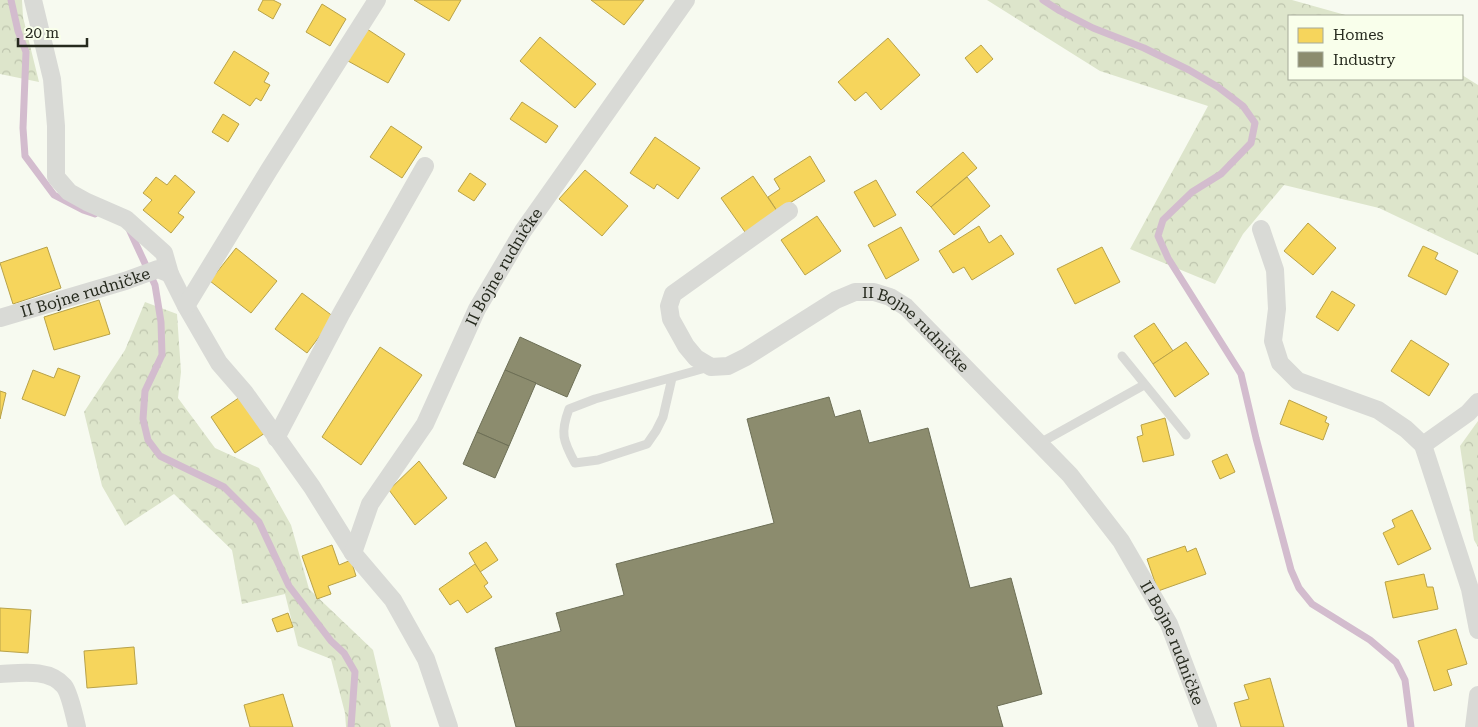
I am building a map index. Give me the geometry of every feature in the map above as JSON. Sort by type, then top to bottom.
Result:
[{"type":"street","name":"II Bojne rudničke","points":[[33,0],[52,86],[56,126],[56,177],[69,192],[126,219],[164,253],[164,272],[219,363],[245,394],[312,487],[353,552],[393,600],[426,659],[449,727]]},
{"type":"street","points":[[186,306],[377,0]]},
{"type":"street","name":"II Bojne rudničke","points":[[353,552],[370,504],[425,424],[477,309],[523,231],[686,0]]},
{"type":"street","points":[[276,438],[424,166]]},
{"type":"street","points":[[711,366],[696,358],[686,346],[671,319],[669,306],[673,294],[789,211]]},
{"type":"street","points":[[1261,230],[1275,270],[1277,309],[1273,341],[1280,363],[1298,381],[1378,410],[1406,429],[1423,446],[1470,588],[1478,630]]},
{"type":"street","name":"II Bojne rudničke","points":[[0,318],[125,280],[164,272]]},
{"type":"street","name":"II Bojne rudničke","points":[[711,366],[728,366],[746,357],[836,300],[855,292],[874,292],[890,297],[906,307],[1040,442],[1070,475],[1121,541],[1169,624],[1208,727]]},
{"type":"street","points":[[1423,446],[1468,413],[1478,402]]},
{"type":"street","points":[[0,674],[37,673],[51,676],[64,686],[77,727]]},
{"type":"street","points":[[1474,727],[1478,695]]},
{"type":"lane","points":[[1122,356],[1186,435]]},
{"type":"lane","points":[[672,378],[663,417],[647,444],[598,460],[575,463],[564,438],[563,424],[569,409],[595,399],[711,366]]},
{"type":"lane","points":[[1040,442],[1144,385]]},
{"type":"green space","points":[[0,0],[22,0],[23,17],[39,82],[0,74]]},
{"type":"green space","points":[[987,0],[1292,0],[1345,15],[1288,15],[1288,80],[1463,80],[1463,76],[1478,85],[1478,255],[1379,208],[1284,185],[1243,234],[1215,284],[1130,249],[1208,106],[1100,71]]},
{"type":"green space","points":[[145,302],[177,314],[181,372],[178,398],[215,448],[259,468],[291,525],[309,589],[373,650],[391,727],[346,727],[345,713],[331,659],[298,646],[285,594],[242,604],[232,550],[174,494],[125,526],[102,486],[84,412],[125,350]]},
{"type":"green space","points":[[1478,421],[1478,547],[1474,540],[1460,446]]},
{"type":"building: Homes","points":[[263,0],[273,0],[281,4],[273,19],[258,10]]},
{"type":"building: Homes","points":[[414,0],[461,0],[449,21]]},
{"type":"building: Homes","points":[[591,0],[644,0],[624,25]]},
{"type":"building: Homes","points":[[322,4],[346,19],[330,46],[306,32]]},
{"type":"building: Homes","points":[[367,29],[405,54],[388,83],[348,61]]},
{"type":"building: Homes","points":[[540,37],[596,84],[575,108],[520,61]]},
{"type":"building: Homes","points":[[888,38],[920,75],[881,110],[866,92],[855,101],[838,82]]},
{"type":"building: Homes","points":[[981,45],[993,59],[977,73],[965,58]]},
{"type":"building: Homes","points":[[234,51],[269,73],[264,82],[270,85],[261,101],[256,98],[250,106],[214,83]]},
{"type":"building: Homes","points":[[522,102],[558,126],[546,143],[510,119]]},
{"type":"building: Homes","points":[[223,114],[239,124],[228,142],[212,132]]},
{"type":"building: Homes","points":[[391,126],[422,147],[402,178],[370,157]]},
{"type":"building: Homes","points":[[655,137],[700,168],[678,199],[657,184],[654,189],[630,173]]},
{"type":"building: Homes","points":[[963,152],[977,168],[931,207],[916,192]]},
{"type":"building: Homes","points":[[810,156],[825,181],[777,211],[768,197],[780,189],[774,179]]},
{"type":"building: Homes","points":[[585,170],[628,206],[602,236],[559,199]]},
{"type":"building: Homes","points":[[470,173],[486,184],[474,201],[458,191]]},
{"type":"building: Homes","points":[[175,175],[195,192],[178,213],[184,217],[171,233],[143,210],[152,200],[143,193],[156,177],[167,185]]},
{"type":"building: Homes","points":[[753,176],[777,211],[745,232],[721,198]]},
{"type":"building: Homes","points":[[967,177],[990,206],[954,235],[931,207]]},
{"type":"building: Homes","points":[[876,180],[896,215],[874,227],[854,192]]},
{"type":"building: Homes","points":[[817,216],[841,251],[805,275],[781,240]]},
{"type":"building: Homes","points":[[1308,223],[1336,248],[1313,275],[1284,251]]},
{"type":"building: Homes","points":[[979,226],[989,243],[1001,235],[1014,254],[972,280],[964,267],[953,273],[939,251]]},
{"type":"building: Homes","points":[[901,227],[919,260],[886,279],[868,245]]},
{"type":"building: Homes","points":[[1423,246],[1438,253],[1435,259],[1458,271],[1446,295],[1408,276]]},
{"type":"building: Homes","points":[[47,247],[61,288],[13,304],[0,263]]},
{"type":"building: Homes","points":[[1102,247],[1120,282],[1075,304],[1057,269]]},
{"type":"building: Homes","points":[[236,248],[277,281],[251,313],[210,281]]},
{"type":"building: Homes","points":[[1332,291],[1355,305],[1338,331],[1316,317]]},
{"type":"building: Homes","points":[[302,293],[334,317],[307,353],[275,329]]},
{"type":"building: Homes","points":[[99,300],[110,334],[54,350],[44,317]]},
{"type":"building: Homes","points":[[1154,323],[1173,351],[1153,364],[1134,336]]},
{"type":"building: Homes","points":[[1411,340],[1449,364],[1429,396],[1391,371]]},
{"type":"building: Homes","points":[[1186,342],[1209,374],[1175,397],[1153,364]]},
{"type":"building: Homes","points":[[380,347],[422,375],[361,465],[322,437]]},
{"type":"building: Homes","points":[[58,368],[80,376],[65,416],[22,399],[33,370],[54,378]]},
{"type":"building: Homes","points":[[0,391],[6,393],[0,419]]},
{"type":"building: Homes","points":[[240,397],[265,433],[235,453],[211,417]]},
{"type":"building: Homes","points":[[1289,400],[1327,417],[1325,422],[1329,424],[1323,440],[1280,424]]},
{"type":"building: Homes","points":[[1165,418],[1174,455],[1143,462],[1137,437],[1143,435],[1141,425]]},
{"type":"building: Homes","points":[[1227,454],[1235,472],[1220,479],[1212,461]]},
{"type":"building: Homes","points":[[419,461],[447,498],[415,525],[389,490]]},
{"type":"building: Homes","points":[[1412,510],[1431,549],[1398,565],[1383,533],[1395,527],[1392,520]]},
{"type":"building: Homes","points":[[486,542],[498,560],[480,572],[469,553]]},
{"type":"building: Homes","points":[[332,545],[339,565],[351,560],[356,576],[328,586],[331,594],[317,599],[302,556]]},
{"type":"building: Homes","points":[[1185,546],[1187,552],[1196,548],[1206,574],[1158,591],[1147,559]]},
{"type":"building: Homes","points":[[475,564],[488,583],[484,586],[492,597],[467,613],[458,600],[450,605],[439,589]]},
{"type":"building: Homes","points":[[1424,574],[1427,587],[1433,587],[1438,609],[1393,618],[1385,582]]},
{"type":"building: Homes","points":[[0,608],[31,610],[28,653],[0,651]]},
{"type":"building: Homes","points":[[288,613],[293,627],[277,632],[272,619]]},
{"type":"building: Homes","points":[[1456,629],[1467,664],[1447,670],[1452,685],[1434,691],[1418,641]]},
{"type":"building: Homes","points":[[134,647],[137,684],[87,688],[84,651]]},
{"type":"building: Homes","points":[[1270,678],[1284,727],[1241,727],[1234,703],[1249,699],[1244,685]]},
{"type":"building: Homes","points":[[283,694],[293,727],[250,727],[244,705]]},
{"type":"building: Industry","points":[[520,337],[581,365],[567,397],[505,370]]},
{"type":"building: Industry","points":[[505,370],[536,383],[509,446],[477,432]]},
{"type":"building: Industry","points":[[829,397],[835,417],[860,410],[869,443],[928,428],[970,588],[1011,578],[1042,694],[997,706],[1003,727],[516,727],[495,648],[561,631],[556,613],[624,595],[616,564],[774,523],[747,419]]},
{"type":"building: Industry","points":[[477,432],[509,446],[495,478],[463,464]]},
{"type":"waterway","points":[[11,0],[18,31],[26,52],[23,128],[25,156],[54,195],[95,214]]},
{"type":"waterway","points":[[1043,0],[1093,28],[1144,48],[1189,70],[1218,87],[1243,106],[1255,123],[1251,143],[1221,174],[1192,192],[1163,220],[1158,236],[1168,258],[1241,374],[1291,570],[1299,588],[1312,604],[1370,640],[1396,662],[1405,680],[1411,727]]},
{"type":"waterway","points":[[129,229],[155,285],[161,322],[162,355],[145,391],[143,419],[148,440],[160,456],[224,487],[259,522],[289,586],[331,641],[344,653],[355,672],[351,727]]}]
